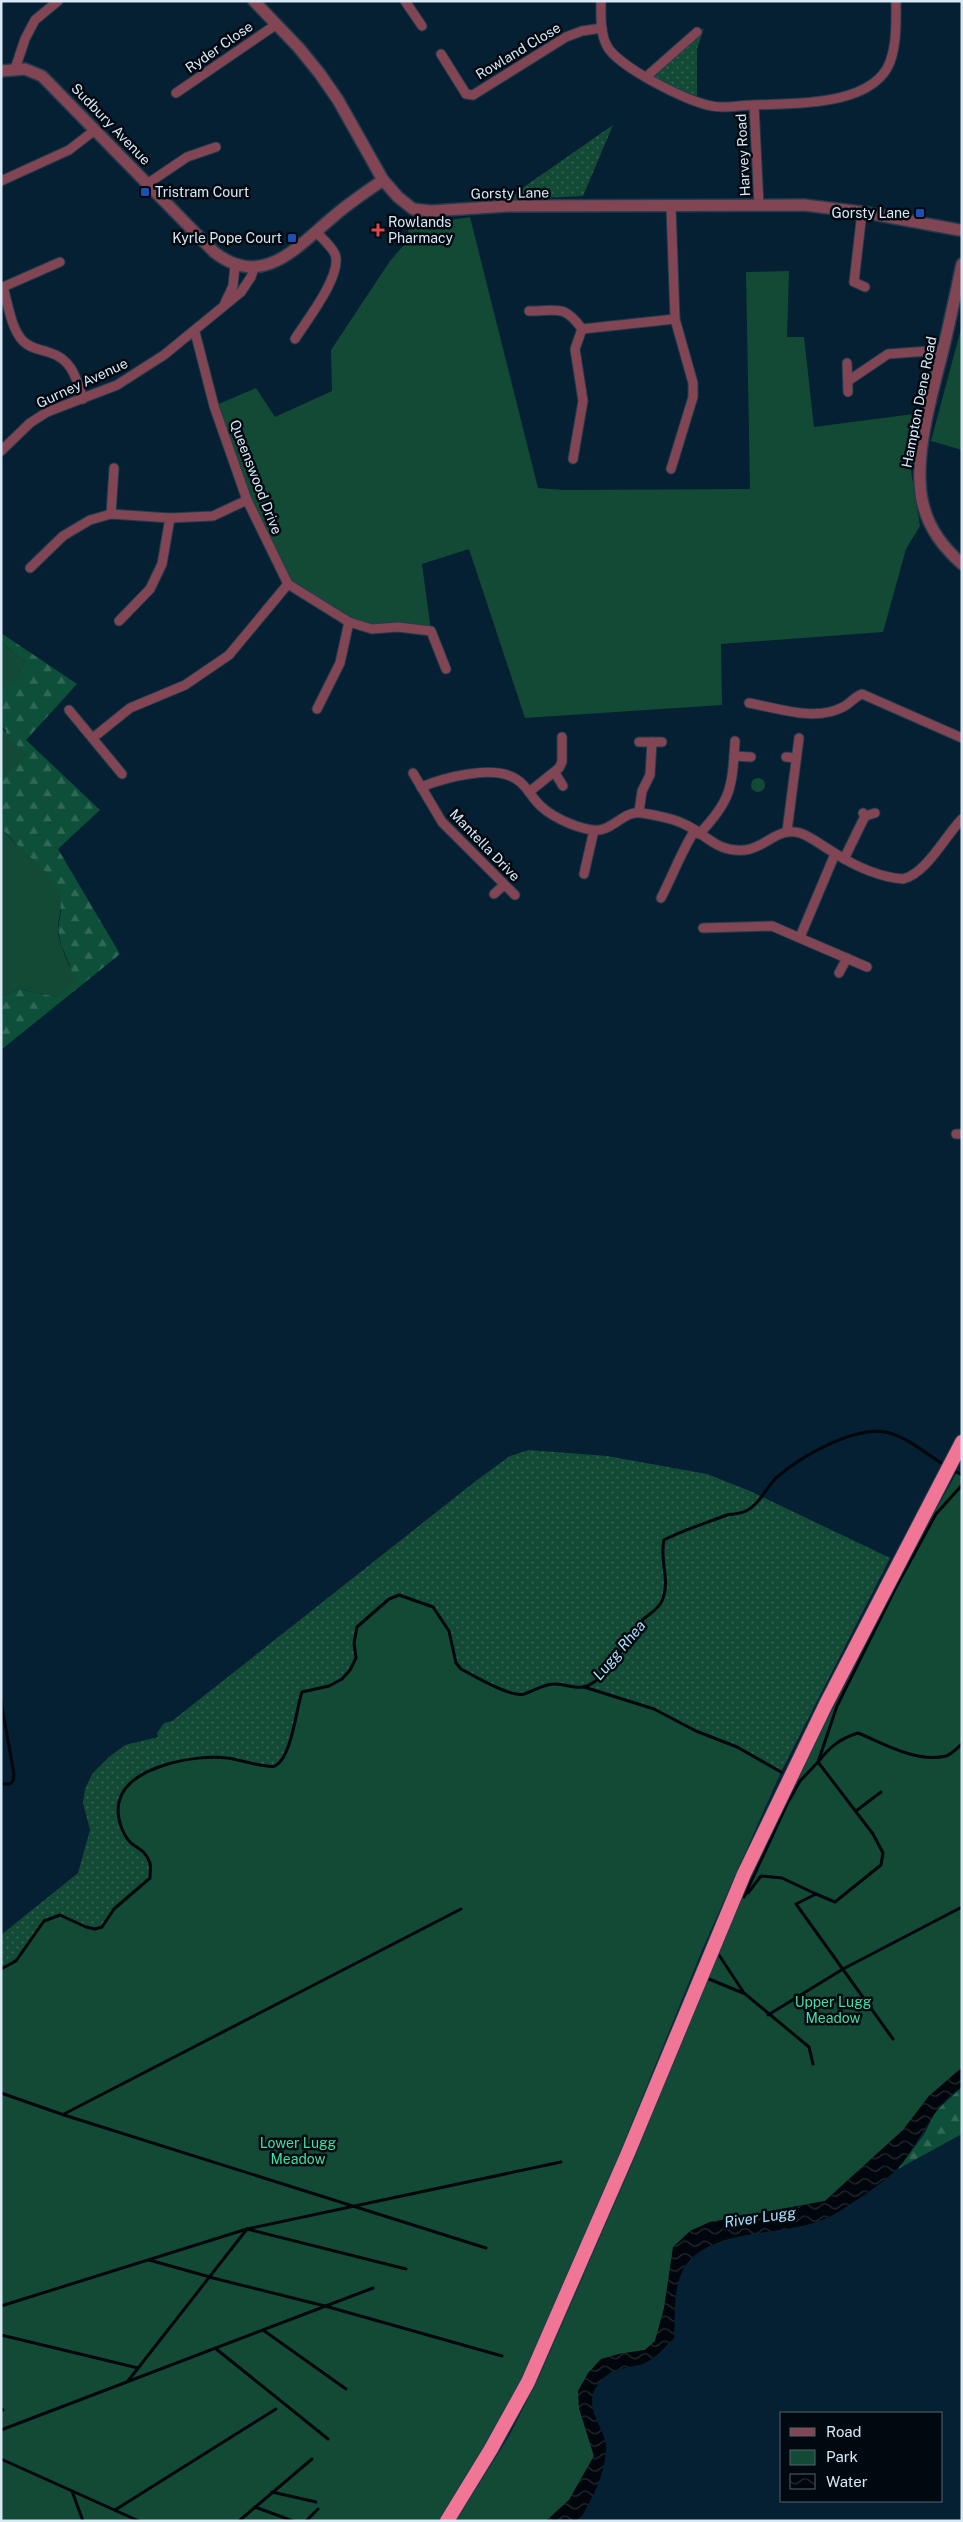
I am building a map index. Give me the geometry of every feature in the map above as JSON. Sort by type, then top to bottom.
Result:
[{"type":"highway","points":[[447,2521],[491,2449],[528,2382],[628,2152],[744,1874],[828,1699],[962,1442]]},
{"type":"street","name":"Gorsty Lane","points":[[254,1],[277,24],[320,74],[338,100],[383,180],[408,206],[422,210],[508,206],[671,207],[804,205],[862,212],[961,231]]},
{"type":"street","points":[[405,1],[422,26]]},
{"type":"street","points":[[601,1],[604,38],[611,54],[626,66],[681,96],[712,107],[754,105]]},
{"type":"street","name":"Harvey Road","points":[[759,206],[754,105],[835,100],[849,96],[873,82],[889,63],[896,35],[896,1]]},
{"type":"street","points":[[15,69],[25,39],[35,20],[58,2]]},
{"type":"street","name":"Ryder Close","points":[[176,93],[277,24]]},
{"type":"street","name":"Rowland Close","points":[[442,54],[466,94],[473,95],[566,37],[582,31],[602,28]]},
{"type":"street","points":[[646,77],[697,32]]},
{"type":"street","name":"Sudbury Avenue","points":[[1,71],[15,69],[34,72],[42,76],[214,252],[235,265],[254,268],[280,259],[317,232],[354,199],[383,180]]},
{"type":"street","points":[[1,181],[69,150],[95,130]]},
{"type":"street","points":[[148,184],[187,156],[216,147]]},
{"type":"street","points":[[671,207],[675,319],[693,383],[693,397],[671,469]]},
{"type":"street","points":[[862,212],[854,282],[866,286]]},
{"type":"street","points":[[295,338],[330,283],[336,268],[335,254],[317,232]]},
{"type":"street","points":[[60,262],[2,287],[17,332],[23,341],[33,348],[48,352],[66,361],[74,370],[83,399]]},
{"type":"street","name":"Hampton Dene Road","points":[[962,264],[923,445],[919,483],[922,503],[930,527],[940,541],[962,564]]},
{"type":"street","name":"Gurney Avenue","points":[[224,306],[232,286],[235,265]]},
{"type":"street","name":"Gurney Avenue","points":[[1,451],[30,423],[47,412],[83,399],[131,377],[195,332],[241,292],[251,277],[254,268]]},
{"type":"street","points":[[529,311],[565,310],[571,314],[582,329]]},
{"type":"street","points":[[582,329],[675,319]]},
{"type":"street","points":[[573,459],[583,401],[575,349],[582,329]]},
{"type":"street","name":"Queenswood Drive","points":[[195,332],[214,406],[247,500],[288,584]]},
{"type":"street","points":[[848,382],[888,354],[943,350]]},
{"type":"street","points":[[847,363],[848,392]]},
{"type":"street","points":[[111,514],[114,468]]},
{"type":"street","points":[[30,568],[63,536],[90,520],[111,514],[170,518],[213,516],[247,500]]},
{"type":"street","points":[[119,621],[150,589],[162,564],[170,518]]},
{"type":"street","points":[[94,737],[130,708],[185,685],[229,655],[288,584],[349,622],[372,629],[398,627],[431,631],[446,669]]},
{"type":"street","points":[[317,709],[340,663],[349,622]]},
{"type":"street","points":[[749,703],[805,714],[826,713],[844,707],[853,697],[862,694],[962,738]]},
{"type":"street","points":[[69,710],[94,737],[122,774]]},
{"type":"street","points":[[529,792],[555,773],[562,762],[562,736]]},
{"type":"street","points":[[787,831],[798,738]]},
{"type":"street","points":[[661,898],[674,874],[684,847],[697,832],[717,815],[726,800],[735,741]]},
{"type":"street","points":[[639,742],[662,742]]},
{"type":"street","points":[[639,812],[642,792],[650,775],[652,742]]},
{"type":"street","points":[[734,756],[751,757]]},
{"type":"street","points":[[786,757],[796,758]]},
{"type":"street","name":"Mantella Drive","points":[[413,773],[442,822],[515,895]]},
{"type":"street","points":[[421,787],[454,776],[494,773],[516,778],[546,810],[571,823],[594,830],[606,829],[629,814],[639,812],[682,823],[721,847],[743,851],[760,846],[787,831],[800,833],[835,854],[888,876],[898,878],[910,878],[925,866],[962,819]]},
{"type":"street","points":[[555,773],[563,786]]},
{"type":"street","points":[[844,858],[864,814],[875,813]]},
{"type":"street","points":[[584,874],[594,830]]},
{"type":"street","points":[[800,937],[835,854]]},
{"type":"street","points":[[494,894],[504,884]]},
{"type":"street","points":[[703,928],[772,926],[867,967]]},
{"type":"street","points":[[839,973],[847,958]]},
{"type":"green space","points":[[704,28],[697,49],[697,102],[646,77]]},
{"type":"green space","points":[[613,125],[583,196],[505,200]]},
{"type":"green space","points":[[470,217],[538,488],[564,490],[750,489],[746,272],[789,271],[787,337],[804,337],[814,427],[921,413],[911,471],[920,526],[906,549],[883,632],[721,644],[722,705],[525,718],[469,549],[422,564],[431,631],[372,629],[349,622],[288,584],[275,561],[214,406],[256,388],[275,417],[332,391],[331,350],[390,261],[409,239],[408,230],[422,224]]},
{"type":"green space","points":[[962,325],[962,450],[931,441]]},
{"type":"green space","points":[[1,633],[77,684],[26,740],[100,810],[58,849],[120,954],[1,1050],[1,997],[19,989],[58,997],[70,966],[61,945],[58,929],[61,911],[52,882],[1,828],[1,780],[4,776],[6,730],[1,727],[1,687],[15,680],[25,662],[1,642]]},
{"type":"green space","points":[[1,642],[25,662],[22,679],[1,687]]},
{"type":"green space","points":[[1,727],[27,756],[1,780]]},
{"type":"green space","points":[[755,778],[761,778],[765,785],[761,792],[755,792],[751,788],[751,782]]},
{"type":"green space","points":[[1,828],[41,867],[55,885],[59,894],[61,903],[58,927],[59,938],[76,982],[58,997],[19,989],[1,997]]},
{"type":"green space","points":[[529,1450],[607,1456],[707,1474],[750,1491],[890,1558],[781,1772],[737,1747],[696,1731],[654,1709],[584,1687],[540,1687],[522,1695],[508,1692],[461,1669],[456,1663],[454,1648],[354,1643],[352,1666],[341,1679],[323,1687],[302,1692],[290,1743],[283,1758],[278,1763],[268,1766],[237,1759],[212,1757],[181,1761],[148,1772],[130,1842],[140,1849],[146,1857],[150,1878],[114,1909],[102,1927],[95,1929],[86,1927],[60,1915],[24,1951],[1,1969],[1,1935],[78,1873],[90,1830],[83,1803],[85,1789],[92,1774],[109,1757],[125,1745],[158,1737],[157,1733],[164,1723],[172,1721],[477,1480],[510,1456]]},
{"type":"green space","name":"Upper Lugg Meadow","points":[[957,1472],[962,1475],[962,2069],[929,2096],[903,2130],[825,2201],[710,2222],[690,2231],[655,2341],[645,2350],[619,2354],[579,2408],[594,2456],[569,2500],[546,2521],[456,2521],[509,2436],[540,2375],[635,2157],[710,1969],[765,1844],[907,1561]]},
{"type":"green space","name":"Lower Lugg Meadow","points":[[399,1595],[428,1607],[441,1618],[450,1635],[461,1669],[508,1692],[522,1695],[540,1687],[554,1684],[584,1687],[654,1709],[696,1731],[737,1747],[781,1772],[703,1948],[589,2228],[508,2408],[440,2521],[1,2521],[1,1969],[16,1961],[44,1921],[60,1915],[86,1927],[95,1929],[102,1927],[114,1909],[150,1878],[148,1859],[144,1852],[127,1838],[119,1818],[119,1802],[125,1790],[135,1779],[165,1765],[199,1758],[227,1758],[275,1766],[286,1753],[302,1692],[329,1686],[341,1680],[351,1670],[354,1663],[354,1643],[358,1627],[376,1607]]},
{"type":"green space","points":[[962,2087],[962,2134],[898,2169],[925,2133],[935,2112]]},
{"type":"water","name":"River Lugg","points":[[962,2069],[962,2087],[952,2094],[935,2113],[899,2167],[870,2191],[838,2212],[821,2220],[803,2226],[727,2239],[710,2246],[694,2256],[681,2273],[678,2283],[674,2338],[661,2352],[649,2361],[616,2370],[605,2377],[594,2392],[593,2409],[606,2443],[606,2451],[600,2478],[581,2518],[578,2521],[546,2521],[569,2500],[594,2456],[579,2408],[578,2391],[588,2373],[601,2359],[645,2350],[655,2341],[664,2308],[673,2247],[690,2231],[710,2222],[825,2201],[903,2130],[929,2096]]},
{"type":"waterway","name":"Lugg Rhea","points":[[1,1969],[16,1961],[44,1921],[60,1915],[86,1927],[95,1929],[102,1927],[114,1909],[150,1878],[148,1858],[127,1838],[119,1818],[119,1802],[125,1790],[135,1779],[165,1765],[199,1758],[227,1758],[275,1766],[286,1753],[302,1692],[329,1686],[342,1679],[350,1670],[356,1658],[354,1643],[357,1627],[389,1599],[399,1595],[433,1607],[449,1631],[456,1663],[461,1669],[492,1686],[518,1694],[524,1694],[553,1684],[583,1687],[591,1684],[607,1670],[638,1625],[660,1605],[665,1585],[664,1540],[727,1515],[746,1511],[759,1501],[776,1478],[799,1461],[843,1438],[858,1434],[873,1431],[894,1434],[910,1442],[946,1466]]},
{"type":"waterway","name":"Lugg Rhea","points":[[951,1469],[962,1475]]},
{"type":"waterway","points":[[744,1897],[787,1804],[800,1781],[818,1762],[837,1706],[895,1589],[936,1514],[962,1485]]},
{"type":"waterway","points":[[584,1687],[654,1709],[696,1731],[737,1747],[781,1772]]},
{"type":"waterway","points":[[1,1701],[14,1774],[13,1781],[10,1784],[1,1784]]},
{"type":"waterway","points":[[816,1894],[835,1902],[881,1865],[883,1853],[873,1834],[818,1762],[827,1752],[835,1744],[858,1733],[890,1747],[923,1757],[946,1756],[962,1744]]},
{"type":"waterway","points":[[856,1811],[881,1792]]},
{"type":"waterway","points":[[748,1893],[761,1876],[782,1878],[816,1894],[796,1904],[893,2039]]},
{"type":"waterway","points":[[768,2015],[843,1969],[962,1907]]},
{"type":"waterway","points":[[64,2114],[461,1909]]},
{"type":"waterway","points":[[719,1955],[744,1993],[809,2047],[813,2064]]},
{"type":"waterway","points":[[709,1979],[743,1993]]},
{"type":"waterway","points":[[1,2093],[64,2115],[486,2248]]},
{"type":"waterway","points":[[128,2381],[247,2229],[561,2162]]},
{"type":"waterway","points":[[1,2306],[247,2229],[406,2269]]},
{"type":"waterway","points":[[149,2260],[210,2277]]},
{"type":"waterway","points":[[209,2277],[325,2306],[502,2356]]},
{"type":"waterway","points":[[1,2430],[373,2288]]},
{"type":"waterway","points":[[263,2330],[346,2389]]},
{"type":"waterway","points":[[1,2335],[138,2368]]},
{"type":"waterway","points":[[215,2348],[328,2439]]},
{"type":"waterway","points":[[115,2510],[276,2409]]},
{"type":"waterway","points":[[1,2459],[139,2521]]},
{"type":"waterway","points":[[239,2521],[312,2459]]},
{"type":"waterway","points":[[72,2491],[83,2521]]},
{"type":"waterway","points":[[272,2492],[316,2502]]},
{"type":"waterway","points":[[255,2507],[293,2521]]},
{"type":"waterway","points":[[306,2521],[318,2509]]},
{"type":"place","name":"Tristram Court","points":[[145,192]]},
{"type":"place","name":"Gorsty Lane","points":[[920,213]]},
{"type":"place","name":"Rowlands Pharmacy","points":[[378,230]]},
{"type":"place","name":"Kyrle Pope Court","points":[[292,238]]}]
